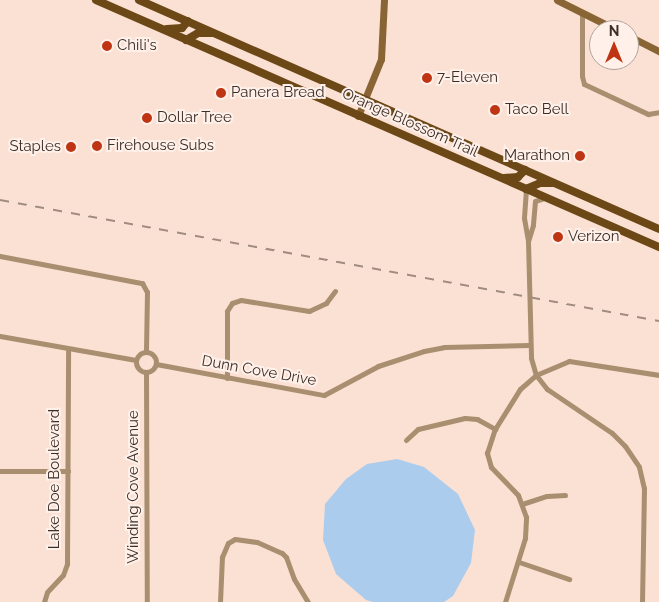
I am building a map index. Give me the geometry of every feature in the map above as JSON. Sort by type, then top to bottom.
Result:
[{"type":"main road","name":"Orange Blossom Trail","points":[[96,0],[659,248]]},
{"type":"main road","name":"Orange Blossom Trail","points":[[139,0],[659,229]]},
{"type":"main road","points":[[160,28],[175,30],[182,28],[188,21]]},
{"type":"main road","points":[[186,40],[198,33],[215,34]]},
{"type":"main road","points":[[500,178],[518,177],[525,170]]},
{"type":"main road","points":[[526,189],[540,183],[556,184]]},
{"type":"street","points":[[358,116],[381,59],[384,0]]},
{"type":"street","points":[[557,0],[598,20]]},
{"type":"street","points":[[582,12],[582,76],[584,84],[648,114],[659,112]]},
{"type":"street","points":[[639,41],[659,51]]},
{"type":"street","points":[[526,189],[524,218],[528,241],[529,345],[536,375],[547,389],[562,401],[612,433],[626,446],[639,467],[644,488],[642,602]]},
{"type":"street","points":[[528,241],[533,225],[535,201],[546,198]]},
{"type":"street","points":[[0,256],[142,282],[147,292],[146,352]]},
{"type":"street","points":[[227,378],[227,311],[232,303],[240,300],[309,311],[326,303],[334,291]]},
{"type":"street","points":[[0,336],[136,360]]},
{"type":"street","name":"Dunn Cove Drive","points":[[156,364],[324,394],[378,366],[424,351],[444,347],[529,345]]},
{"type":"street","name":"Lake Doe Boulevard","points":[[44,602],[47,592],[63,575],[67,564],[68,349]]},
{"type":"street","points":[[146,352],[154,356],[156,364],[152,370],[146,372],[139,370],[136,360],[138,355],[146,352]]},
{"type":"street","points":[[505,602],[519,562],[526,529],[522,504],[512,486],[495,472],[489,461],[488,446],[495,429],[520,389],[536,375],[569,361],[659,375]]},
{"type":"street","name":"Winding Cove Avenue","points":[[146,372],[147,602]]},
{"type":"street","points":[[406,440],[418,429],[465,418],[477,419],[495,429]]},
{"type":"street","points":[[0,471],[68,471]]},
{"type":"street","points":[[522,504],[547,496],[565,495]]},
{"type":"street","points":[[220,602],[221,561],[230,541],[252,541],[282,553],[286,557],[294,579],[308,602]]},
{"type":"street","points":[[519,562],[569,579]]},
{"type":"water","points":[[397,459],[424,467],[458,494],[475,530],[471,563],[453,596],[444,602],[373,602],[366,600],[336,574],[323,540],[325,504],[346,479],[367,464]]},
{"type":"railway","points":[[0,200],[659,321]]},
{"type":"place","name":"Chili's","points":[[107,46]]},
{"type":"place","name":"7-Eleven","points":[[427,78]]},
{"type":"place","name":"Panera Bread","points":[[221,93]]},
{"type":"place","name":"Taco Bell","points":[[495,110]]},
{"type":"place","name":"Dollar Tree","points":[[147,118]]},
{"type":"place","name":"Firehouse Subs","points":[[97,146]]},
{"type":"place","name":"Staples","points":[[71,147]]},
{"type":"place","name":"Marathon","points":[[580,156]]},
{"type":"place","name":"Verizon","points":[[558,237]]}]
